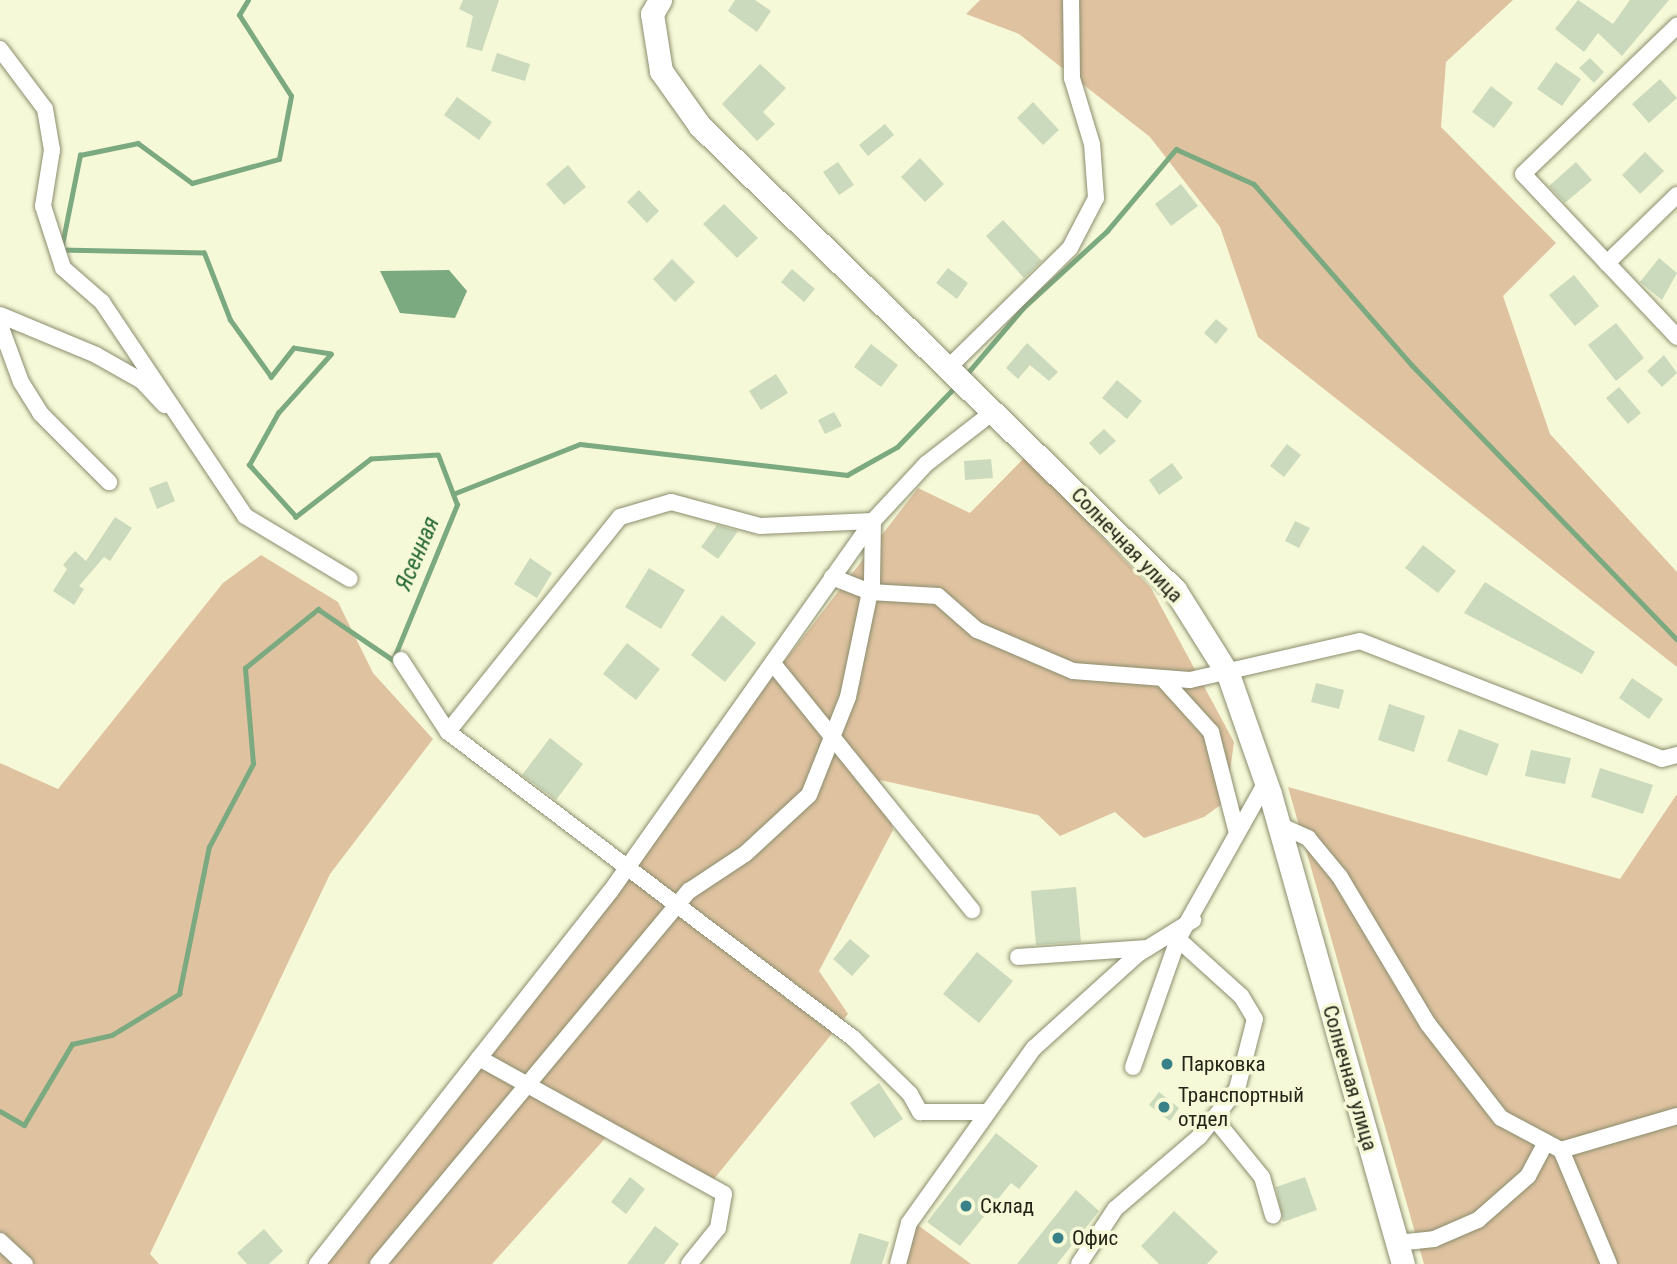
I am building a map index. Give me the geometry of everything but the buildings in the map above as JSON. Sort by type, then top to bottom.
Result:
[{"type":"street","name":"Солнечная улица","points":[[660,0],[652,14],[661,71],[700,126],[1175,590],[1228,674],[1279,825],[1400,1254]]},
{"type":"street","points":[[948,368],[1070,248],[1096,198],[1092,144],[1072,78],[1071,0]]},
{"type":"street","points":[[1677,26],[1523,174],[1677,337]]},
{"type":"street","points":[[0,49],[45,109],[52,150],[43,206],[63,268],[102,302],[245,516],[350,579]]},
{"type":"street","points":[[1607,263],[1677,195]]},
{"type":"street","points":[[0,315],[54,334],[142,381],[192,435]]},
{"type":"street","points":[[0,325],[40,413],[109,482]]},
{"type":"street","points":[[317,1264],[628,864],[775,666],[832,577],[873,520],[926,464],[993,412]]},
{"type":"street","points":[[448,732],[620,517],[671,502],[760,526],[873,520]]},
{"type":"street","points":[[378,1264],[524,1084],[678,908],[689,891],[745,854],[809,795],[848,697],[870,592],[873,520]]},
{"type":"street","points":[[832,577],[870,592],[938,596],[977,630],[1073,671],[1163,679],[1228,674],[1360,641],[1662,759],[1677,755]]},
{"type":"street","points":[[401,660],[448,732],[628,864],[678,908],[853,1038],[911,1094],[919,1112],[986,1112]]},
{"type":"street","points":[[775,666],[972,910]]},
{"type":"street","points":[[1163,679],[1211,733],[1237,833]]},
{"type":"street","points":[[1133,1067],[1178,939],[1193,920],[1266,782]]},
{"type":"street","points":[[1279,825],[1308,838],[1340,877],[1428,1024],[1501,1118],[1553,1146],[1609,1264]]},
{"type":"street","points":[[898,1264],[909,1223],[1034,1048],[1147,948],[1193,920]]},
{"type":"street","points":[[1079,1264],[1115,1209],[1214,1118],[1237,1089],[1255,1019],[1241,996],[1178,939]]},
{"type":"street","points":[[1018,957],[1147,948]]},
{"type":"street","points":[[479,1058],[724,1194],[718,1228],[689,1264]]},
{"type":"street","points":[[1400,1254],[1478,1220],[1528,1176],[1553,1146],[1677,1116]]},
{"type":"street","points":[[1214,1118],[1262,1177],[1273,1215]]},
{"type":"street","points":[[0,1241],[24,1264]]},
{"type":"shaded area","points":[[980,0],[1513,0],[1446,62],[1441,127],[1556,243],[1503,296],[1550,434],[1677,572],[1677,667],[1258,337],[1220,227],[1150,137],[1019,34],[966,14]]},
{"type":"shaded area","points":[[449,270],[467,291],[455,318],[400,313],[380,271]]},
{"type":"shaded area","points":[[1025,457],[1151,588],[1234,742],[1226,801],[1204,817],[1144,838],[1115,812],[1060,836],[1038,815],[880,780],[893,830],[819,971],[848,1014],[705,1190],[610,1133],[492,1264],[320,1264],[918,488],[970,513]]},
{"type":"shaded area","points":[[261,555],[338,602],[373,673],[433,739],[330,874],[150,1254],[159,1264],[0,1264],[0,763],[58,789],[223,583]]},
{"type":"shaded area","points":[[1288,787],[1620,879],[1677,794],[1677,1264],[1424,1264]]},
{"type":"shaded area","points":[[915,1223],[971,1264],[906,1264]]},
{"type":"waterway","name":"Ясенная","points":[[0,1111],[24,1125],[72,1044],[112,1035],[179,994],[209,847],[253,764],[245,668],[318,609],[393,660],[457,505],[438,455],[371,459],[296,517],[249,465],[278,413],[331,354],[294,348],[271,377],[230,320],[204,253],[61,250],[80,155],[138,143],[192,183],[279,159],[291,96],[239,15],[248,0]]},
{"type":"waterway","points":[[965,376],[1023,308],[1107,231],[1176,149],[1254,184],[1412,365],[1677,639]]},
{"type":"waterway","points":[[453,494],[580,444],[847,475],[897,447],[957,385]]},
{"type":"place","name":"Парковка","points":[[1167,1064]]},
{"type":"place","name":"Транспортный отдел","points":[[1164,1107]]},
{"type":"place","name":"Склад","points":[[966,1206]]},
{"type":"place","name":"Офис","points":[[1058,1238]]}]
